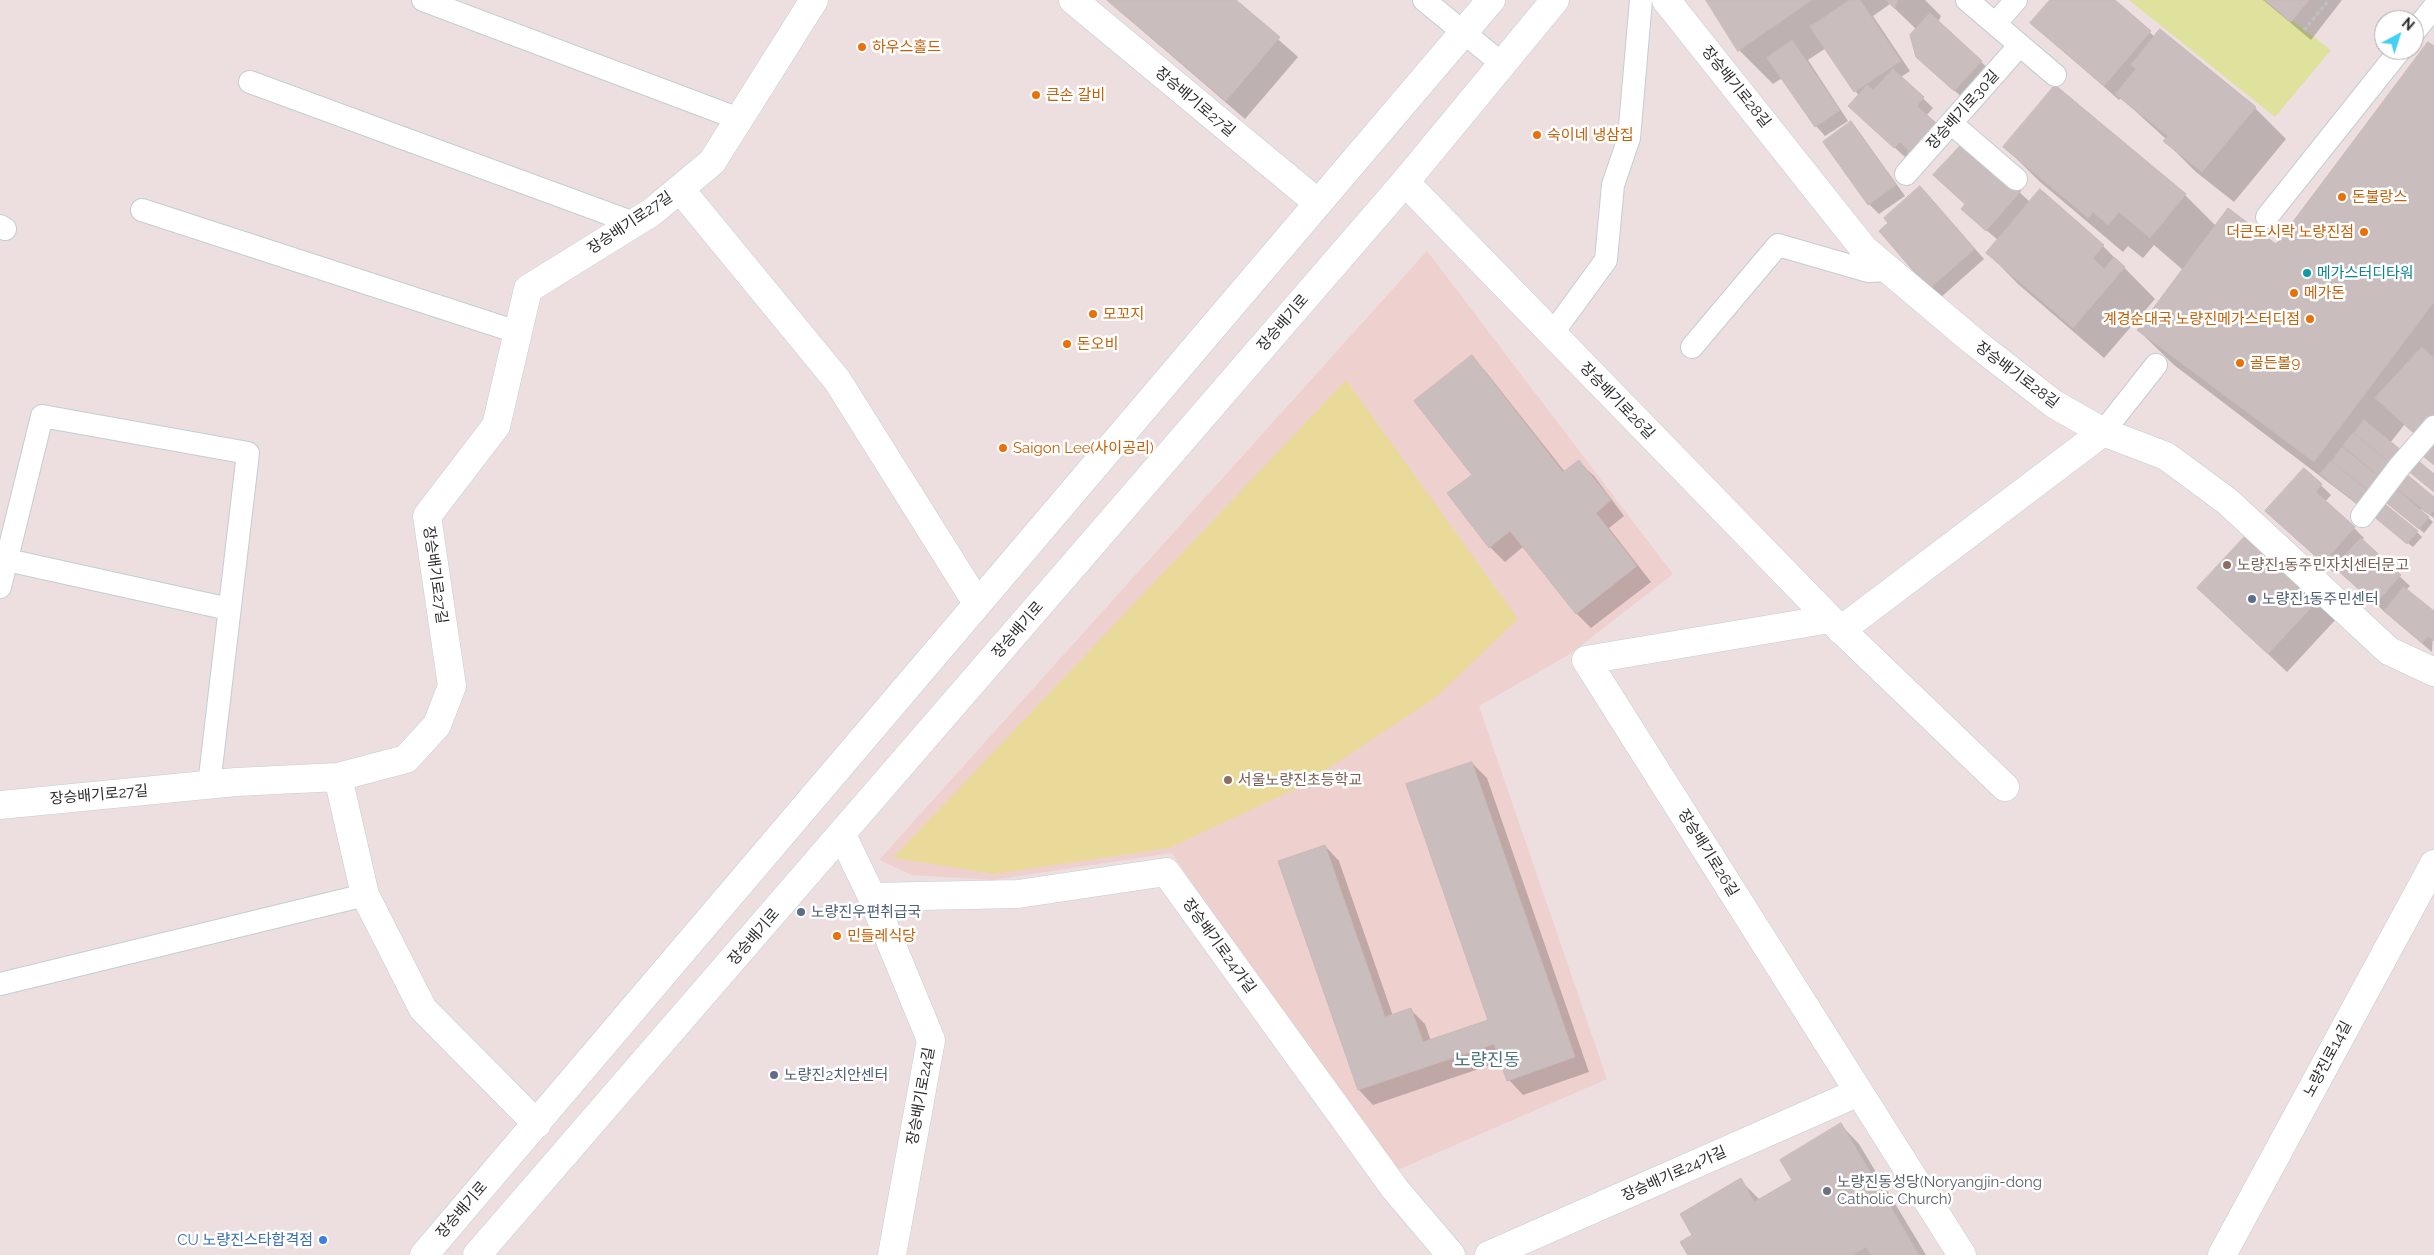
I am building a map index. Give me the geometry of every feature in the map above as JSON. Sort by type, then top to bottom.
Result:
[{"type":"street","name":"장승배기로27길","points":[[0,804],[209,785],[338,777],[406,759],[437,725],[452,686],[427,516],[496,426],[528,289],[634,223],[680,189],[712,162],[814,0]]},
{"type":"street","name":"장승배기로27길","points":[[1073,0],[1318,203]]},
{"type":"street","name":"장승배기로","points":[[424,1255],[537,1124],[976,603],[1491,0]]},
{"type":"street","name":"장승배기로","points":[[477,1255],[842,835],[1404,182],[1555,0]]},
{"type":"street","name":"장승배기로28길","points":[[1666,0],[1864,249],[1973,341],[2054,404],[2103,432],[2166,456],[2227,501],[2389,651],[2434,672]]},
{"type":"street","name":"장승배기로26길","points":[[1404,182],[1836,625],[2005,787]]},
{"type":"street","points":[[680,189],[837,380],[976,603]]},
{"type":"street","points":[[1836,625],[2103,432]]},
{"type":"street","name":"장승배기로26길","points":[[1836,625],[1586,660],[1962,1255]]},
{"type":"street","points":[[338,777],[365,895],[423,1009],[537,1124]]},
{"type":"street","name":"장승배기로24길","points":[[842,835],[872,897],[931,1040],[892,1255]]},
{"type":"street","name":"노량진로14길","points":[[2222,1255],[2434,864]]},
{"type":"street","name":"장승배기로24가길","points":[[872,897],[1018,894],[1166,872],[1395,1189],[1451,1255]]},
{"type":"street","name":"장승배기로24가길","points":[[1489,1255],[1859,1092]]},
{"type":"lane","points":[[423,0],[739,119]]},
{"type":"lane","points":[[1424,0],[1501,64]]},
{"type":"lane","points":[[1552,334],[1606,260],[1613,185],[1629,138],[1641,0]]},
{"type":"lane","points":[[1966,0],[1996,23],[2055,75]]},
{"type":"lane","points":[[1996,23],[2016,0]]},
{"type":"lane","points":[[2424,20],[2434,7]]},
{"type":"lane","name":"장승배기로30길","points":[[1906,174],[2020,45]]},
{"type":"lane","points":[[2267,217],[2392,60]]},
{"type":"lane","points":[[250,82],[634,223]]},
{"type":"lane","points":[[1951,123],[2016,179]]},
{"type":"lane","points":[[142,210],[517,332]]},
{"type":"lane","points":[[1692,347],[1778,245],[1868,271],[1889,270]]},
{"type":"lane","points":[[2103,432],[2156,365]]},
{"type":"lane","points":[[0,587],[42,416],[248,453],[209,785]]},
{"type":"lane","points":[[2362,516],[2400,466],[2434,427]]},
{"type":"lane","points":[[7,560],[229,609]]},
{"type":"lane","points":[[0,984],[365,895]]},
{"type":"path","points":[[2304,30],[2328,0]]},
{"type":"shaded area","name":"서울노량진초등학교","points":[[1427,251],[1673,574],[1570,654],[1479,706],[1607,1079],[1386,1175],[1172,853],[993,880],[912,875],[879,860]]},
{"type":"shaded area","points":[[1346,380],[1518,619],[1435,698],[1300,787],[1169,848],[995,874],[893,858]]},
{"type":"green space","points":[[2129,0],[2265,0],[2331,50],[2275,117]]},
{"type":"building","points":[[1107,0],[1236,0],[1280,37],[1226,101]]},
{"type":"building","points":[[1706,0],[1812,0],[1738,51]]},
{"type":"building","points":[[1850,0],[1860,0],[1901,61],[1854,92],[1810,27]]},
{"type":"building","points":[[1886,0],[1898,0],[1895,8]]},
{"type":"building","points":[[2050,0],[2115,0],[2151,31],[2104,86],[2030,23]]},
{"type":"building","points":[[2265,0],[2309,0],[2291,22]]},
{"type":"building","points":[[1930,13],[1982,61],[1954,91],[1916,57],[1910,35]]},
{"type":"building","points":[[2160,29],[2256,107],[2202,172],[2163,141],[2168,136],[2115,94],[2136,69],[2131,65]]},
{"type":"building","points":[[1792,40],[1840,110],[1815,127],[1767,58]]},
{"type":"building","name":"메가스터디타워","points":[[2428,42],[2434,46],[2434,302],[2314,462],[2137,330],[2228,208],[2276,244],[2414,60],[2424,60],[2424,47]]},
{"type":"building","points":[[1893,69],[1924,97],[1917,106],[1936,123],[1910,152],[1900,142],[1894,148],[1848,106],[1867,85],[1873,90]]},
{"type":"building","points":[[2055,85],[2186,194],[2150,238],[2119,212],[2108,225],[2093,212],[2088,218],[2003,147]]},
{"type":"building","points":[[1851,121],[1896,185],[1868,205],[1823,142]]},
{"type":"building","points":[[1965,141],[2021,191],[1986,231],[1961,209],[1965,204],[1933,175]]},
{"type":"building","points":[[1920,186],[1975,249],[1929,289],[1879,231],[1888,223],[1884,218]]},
{"type":"building","points":[[2040,189],[2104,245],[2093,258],[2104,269],[2114,257],[2125,267],[2073,328],[1986,253]]},
{"type":"building","points":[[2422,347],[2434,358],[2434,418],[2417,436],[2375,398]]},
{"type":"building","points":[[1472,355],[1563,472],[1579,460],[1611,500],[1596,513],[1637,566],[1576,614],[1510,531],[1489,548],[1447,493],[1472,475],[1414,401]]},
{"type":"building","points":[[2364,420],[2401,450],[2390,463],[2354,433]]},
{"type":"building","points":[[2353,433],[2390,463],[2379,476],[2343,446]]},
{"type":"building","points":[[2434,440],[2434,465],[2422,455]]},
{"type":"building","points":[[2342,447],[2379,477],[2368,490],[2332,461]]},
{"type":"building","points":[[2416,459],[2434,474],[2434,492],[2407,470]]},
{"type":"building","points":[[2331,461],[2368,491],[2357,504],[2320,474]]},
{"type":"building","points":[[2304,468],[2322,484],[2316,492],[2355,527],[2323,563],[2265,511]]},
{"type":"building","points":[[2405,473],[2434,497],[2434,510],[2430,515],[2394,486]]},
{"type":"building","points":[[2393,486],[2429,517],[2419,529],[2383,500]]},
{"type":"building","points":[[2381,501],[2418,531],[2407,544],[2371,514]]},
{"type":"building","points":[[2250,531],[2320,598],[2268,654],[2197,588]]},
{"type":"building","points":[[2361,538],[2401,575],[2375,604],[2334,567]]},
{"type":"building","points":[[2404,587],[2434,611],[2434,641],[2428,636],[2422,643],[2384,611]]},
{"type":"building","points":[[1472,762],[1575,1057],[1507,1081],[1494,1044],[1358,1090],[1278,861],[1325,845],[1385,1017],[1411,1008],[1423,1042],[1488,1020],[1406,784]]},
{"type":"building","name":"노량진동성당(Noryangjin-dong Catholic Church)","points":[[1841,1123],[1919,1255],[1871,1255],[1866,1247],[1853,1255],[1688,1255],[1680,1242],[1692,1235],[1680,1214],[1741,1178],[1754,1202],[1792,1180],[1780,1160]]},
{"type":"place","name":"하우스홀드","points":[[862,47]]},
{"type":"place","name":"큰손 갈비","points":[[1036,95]]},
{"type":"place","name":"숙이네 냉삼집","points":[[1537,135]]},
{"type":"place","name":"돈불랑스","points":[[2342,197]]},
{"type":"place","name":"더큰도시락 노량진점","points":[[2364,232]]},
{"type":"place","name":"메가스터디타워","points":[[2307,273]]},
{"type":"place","name":"메가돈","points":[[2294,293]]},
{"type":"place","name":"모꼬지","points":[[1093,314]]},
{"type":"place","name":"계경순대국 노량진메가스터디점","points":[[2310,319]]},
{"type":"place","name":"돈오비","points":[[1067,344]]},
{"type":"place","name":"골든볼9","points":[[2240,363]]},
{"type":"place","name":"Saigon Lee(사이공리)","points":[[1003,448]]},
{"type":"place","name":"노량진1동주민자치센터문고","points":[[2227,565]]},
{"type":"place","name":"노량진1동주민센터","points":[[2252,599]]},
{"type":"place","name":"서울노량진초등학교","points":[[1228,780]]},
{"type":"place","name":"노량진우편취급국","points":[[801,912]]},
{"type":"place","name":"민들레식당","points":[[837,936]]},
{"type":"place","name":"노량진2치안센터","points":[[774,1075]]},
{"type":"place","name":"노량진동성당(Noryangjin-dong Catholic Church)","points":[[1827,1191]]},
{"type":"place","name":"CU 노량진스타합격점","points":[[323,1240]]},
{"type":"district","name":"노량진동","points":[[1487,1061]]}]
